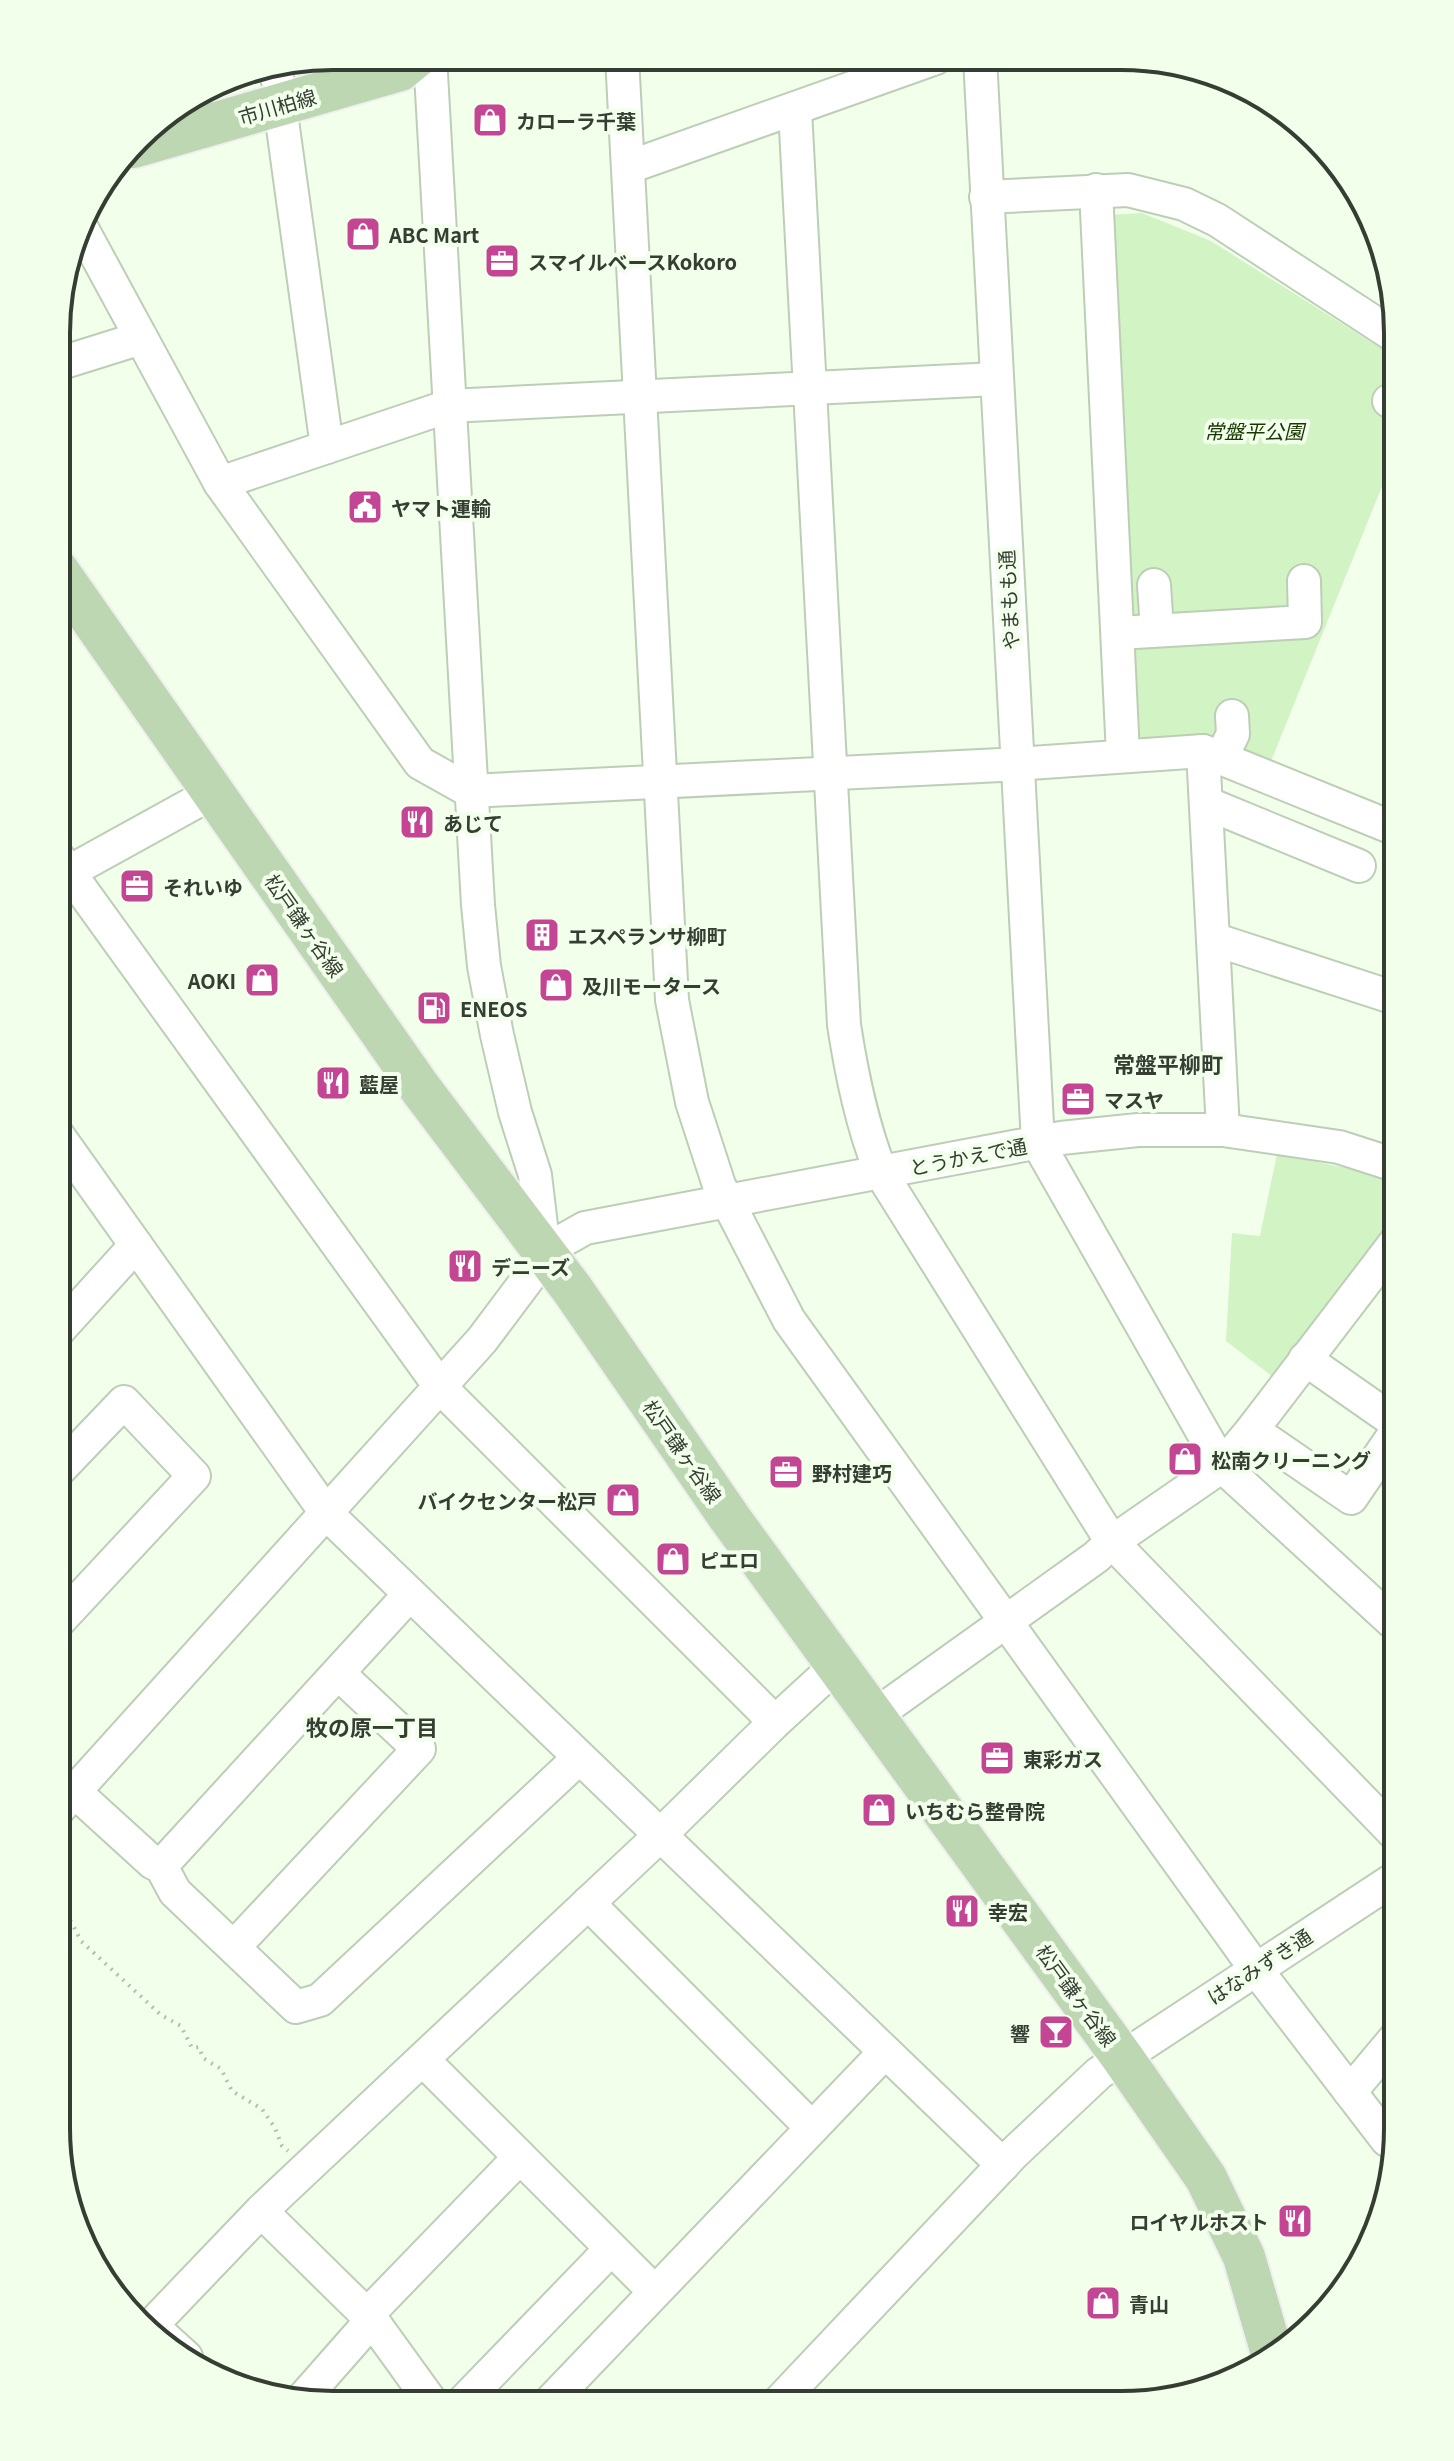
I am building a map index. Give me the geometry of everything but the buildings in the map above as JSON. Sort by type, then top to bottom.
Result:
[{"type":"main road","name":"市川柏線","points":[[223,94],[278,84],[400,70]]},
{"type":"main road","name":"市川柏線","points":[[160,135],[313,71]]},
{"type":"main road","name":"松戸鎌ヶ谷線","points":[[70,588],[420,1088],[544,1251],[836,1666],[1122,2057],[1206,2178],[1244,2257],[1278,2339]]},
{"type":"street","points":[[70,1798],[441,1388],[482,1340],[527,1280],[544,1251],[535,1175],[515,1112],[484,966],[470,791],[431,70]]},
{"type":"street","points":[[623,70],[672,1000],[692,1102],[726,1200],[789,1320],[1255,1968],[1383,2135]]},
{"type":"street","points":[[629,167],[903,70]]},
{"type":"street","name":"やまもも通","points":[[981,70],[1038,1143]]},
{"type":"street","points":[[278,84],[327,447]]},
{"type":"street","points":[[795,110],[844,1025],[861,1115],[881,1173],[1112,1542],[1383,1822]]},
{"type":"street","points":[[1096,190],[1123,755]]},
{"type":"street","points":[[986,197],[1128,190],[1184,204],[1217,220],[1384,329]]},
{"type":"street","points":[[88,239],[220,483],[420,763],[470,791],[1017,764],[1123,755],[1212,755],[1384,824]]},
{"type":"street","points":[[70,360],[141,338]]},
{"type":"street","points":[[220,483],[449,406],[996,379]]},
{"type":"street","points":[[1118,633],[1305,622],[1304,581]]},
{"type":"street","points":[[1154,585],[1157,630]]},
{"type":"street","points":[[1223,1130],[1206,803],[1212,755],[1233,734],[1232,716]]},
{"type":"street","points":[[70,864],[212,793]]},
{"type":"street","points":[[1206,803],[1359,866]]},
{"type":"street","points":[[70,881],[441,1388],[775,1722]]},
{"type":"street","points":[[1213,939],[1384,994]]},
{"type":"street","name":"とうかえで通","points":[[544,1251],[585,1228],[1038,1143],[1138,1130],[1223,1130],[1339,1147],[1384,1161]]},
{"type":"street","points":[[1038,1143],[1222,1466],[1383,1605]]},
{"type":"street","points":[[70,1152],[327,1514],[1003,2165]]},
{"type":"street","points":[[70,1318],[136,1245]]},
{"type":"street","points":[[874,1716],[1096,1557],[1112,1542],[1222,1466],[1383,1258]]},
{"type":"street","points":[[1305,1359],[1383,1415]]},
{"type":"street","points":[[70,1458],[124,1402],[194,1476],[70,1609]]},
{"type":"street","points":[[1252,1430],[1351,1498],[1383,1448]]},
{"type":"street","points":[[161,1866],[410,1594]]},
{"type":"street","points":[[156,2322],[261,2211],[836,1666]]},
{"type":"street","points":[[234,1947],[419,1749],[338,1673]]},
{"type":"street","points":[[70,1805],[161,1866],[175,1892],[296,2007],[320,2000],[579,1758]]},
{"type":"street","name":"はなみずき通","points":[[789,2391],[1003,2165],[1099,2073],[1383,1886]]},
{"type":"street","points":[[588,1903],[812,2128]]},
{"type":"street","points":[[560,2391],[885,2052]]},
{"type":"street","points":[[1350,2092],[1383,2053]]},
{"type":"street","points":[[423,2060],[655,2292]]},
{"type":"street","points":[[310,2390],[370,2317],[520,2157]]},
{"type":"street","points":[[261,2211],[370,2317],[423,2391]]},
{"type":"street","points":[[474,2391],[611,2249]]},
{"type":"path","points":[[70,1920],[81,1941],[161,2015],[181,2026],[192,2048],[199,2047],[203,2058],[221,2069],[232,2091],[262,2109],[275,2128],[282,2146],[290,2152]]},
{"type":"green space","name":"常盤平公園","points":[[1142,213],[1211,241],[1384,350],[1384,482],[1271,761],[1204,739],[1145,742],[1130,727],[1108,215]]},
{"type":"green space","points":[[1277,1154],[1384,1177],[1383,1246],[1281,1383],[1226,1341],[1232,1233],[1260,1236]]},
{"type":"place","name":"カローラ千葉","points":[[490,120]]},
{"type":"place","name":"ABC Mart","points":[[363,234]]},
{"type":"place","name":"スマイルベースKokoro","points":[[502,261]]},
{"type":"place","name":"ヤマト運輸","points":[[365,507]]},
{"type":"place","name":"あじて","points":[[417,822]]},
{"type":"place","name":"それいゆ","points":[[137,886]]},
{"type":"place","name":"エスペランサ柳町","points":[[542,935]]},
{"type":"place","name":"AOKI","points":[[262,980]]},
{"type":"place","name":"及川モータース","points":[[556,985]]},
{"type":"place","name":"ENEOS","points":[[434,1008]]},
{"type":"place","name":"藍屋","points":[[333,1083]]},
{"type":"place","name":"マスヤ","points":[[1078,1099]]},
{"type":"place","name":"デニーズ","points":[[465,1266]]},
{"type":"place","name":"松南クリーニング","points":[[1185,1459]]},
{"type":"place","name":"野村建巧","points":[[786,1472]]},
{"type":"place","name":"バイクセンター松戸","points":[[623,1500]]},
{"type":"place","name":"ピエロ","points":[[673,1559]]},
{"type":"place","name":"東彩ガス","points":[[997,1758]]},
{"type":"place","name":"いちむら整骨院","points":[[879,1810]]},
{"type":"place","name":"幸宏","points":[[962,1911]]},
{"type":"place","name":"響","points":[[1056,2032]]},
{"type":"place","name":"ロイヤルホスト","points":[[1295,2221]]},
{"type":"place","name":"青山","points":[[1103,2303]]},
{"type":"district","name":"常盤平柳町","points":[[1168,1063]]},
{"type":"district","name":"牧の原一丁目","points":[[372,1726]]}]
